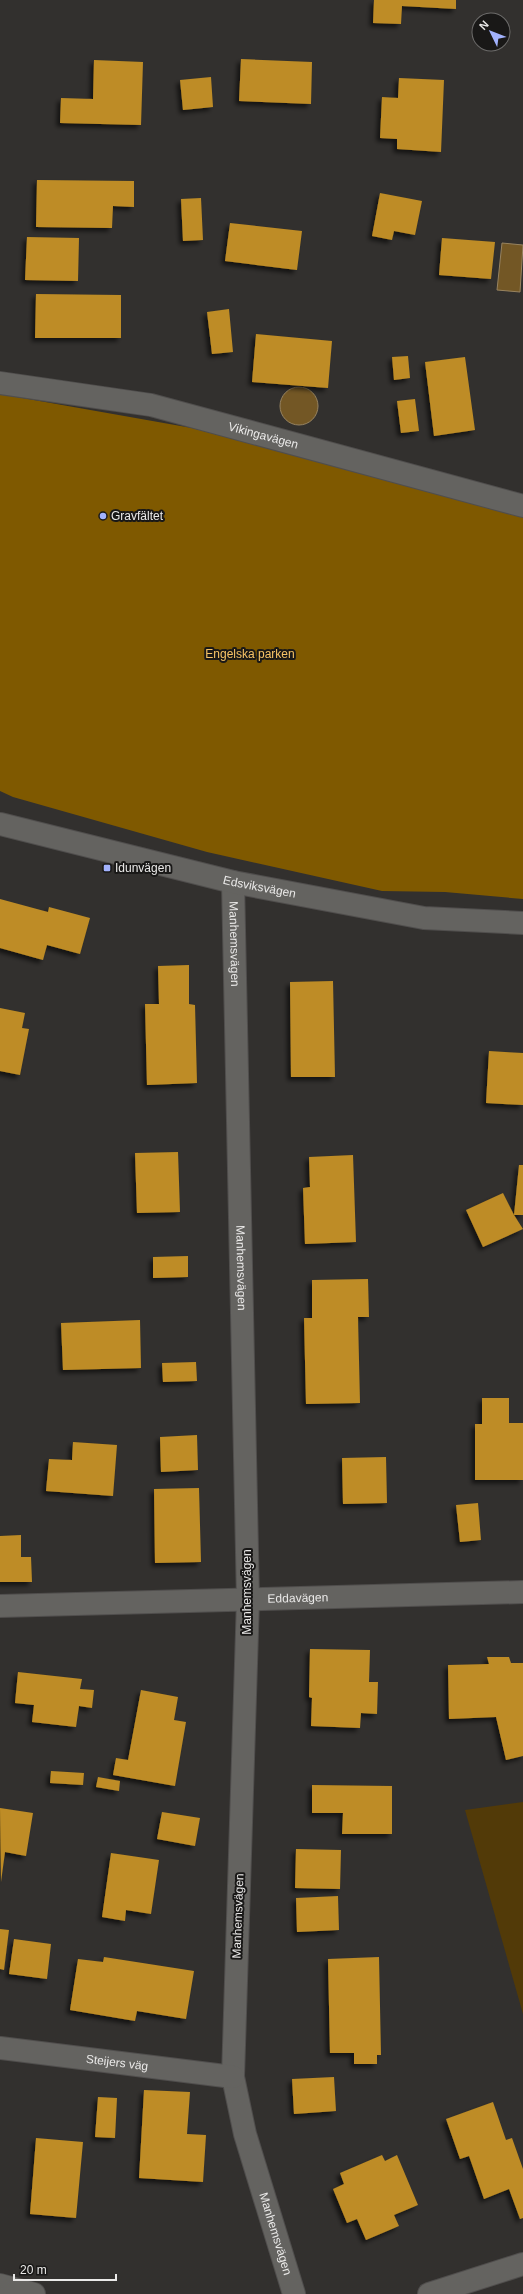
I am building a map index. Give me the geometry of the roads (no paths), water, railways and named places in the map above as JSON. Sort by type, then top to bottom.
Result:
[{"type":"street","name":"Vikingavägen","points":[[0,383],[151,405],[523,506]]},
{"type":"street","name":"Edsviksvägen","points":[[0,824],[233,882],[424,918],[523,923]]},
{"type":"street","name":"Manhemsvägen","points":[[233,882],[248,1600],[233,2077],[245,2134],[294,2294]]},
{"type":"street","name":"Eddavägen","points":[[0,1606],[523,1592]]},
{"type":"street","name":"Steijers väg","points":[[0,2048],[233,2077]]},
{"type":"street","points":[[429,2294],[523,2264]]},
{"type":"street","points":[[0,2285],[34,2294]]},
{"type":"place","name":"Gravfältet","points":[[103,516]]},
{"type":"place","name":"Idunvägen","points":[[107,868]]},
{"type":"park label","name":"Engelska parken","points":[[250,654]]}]
